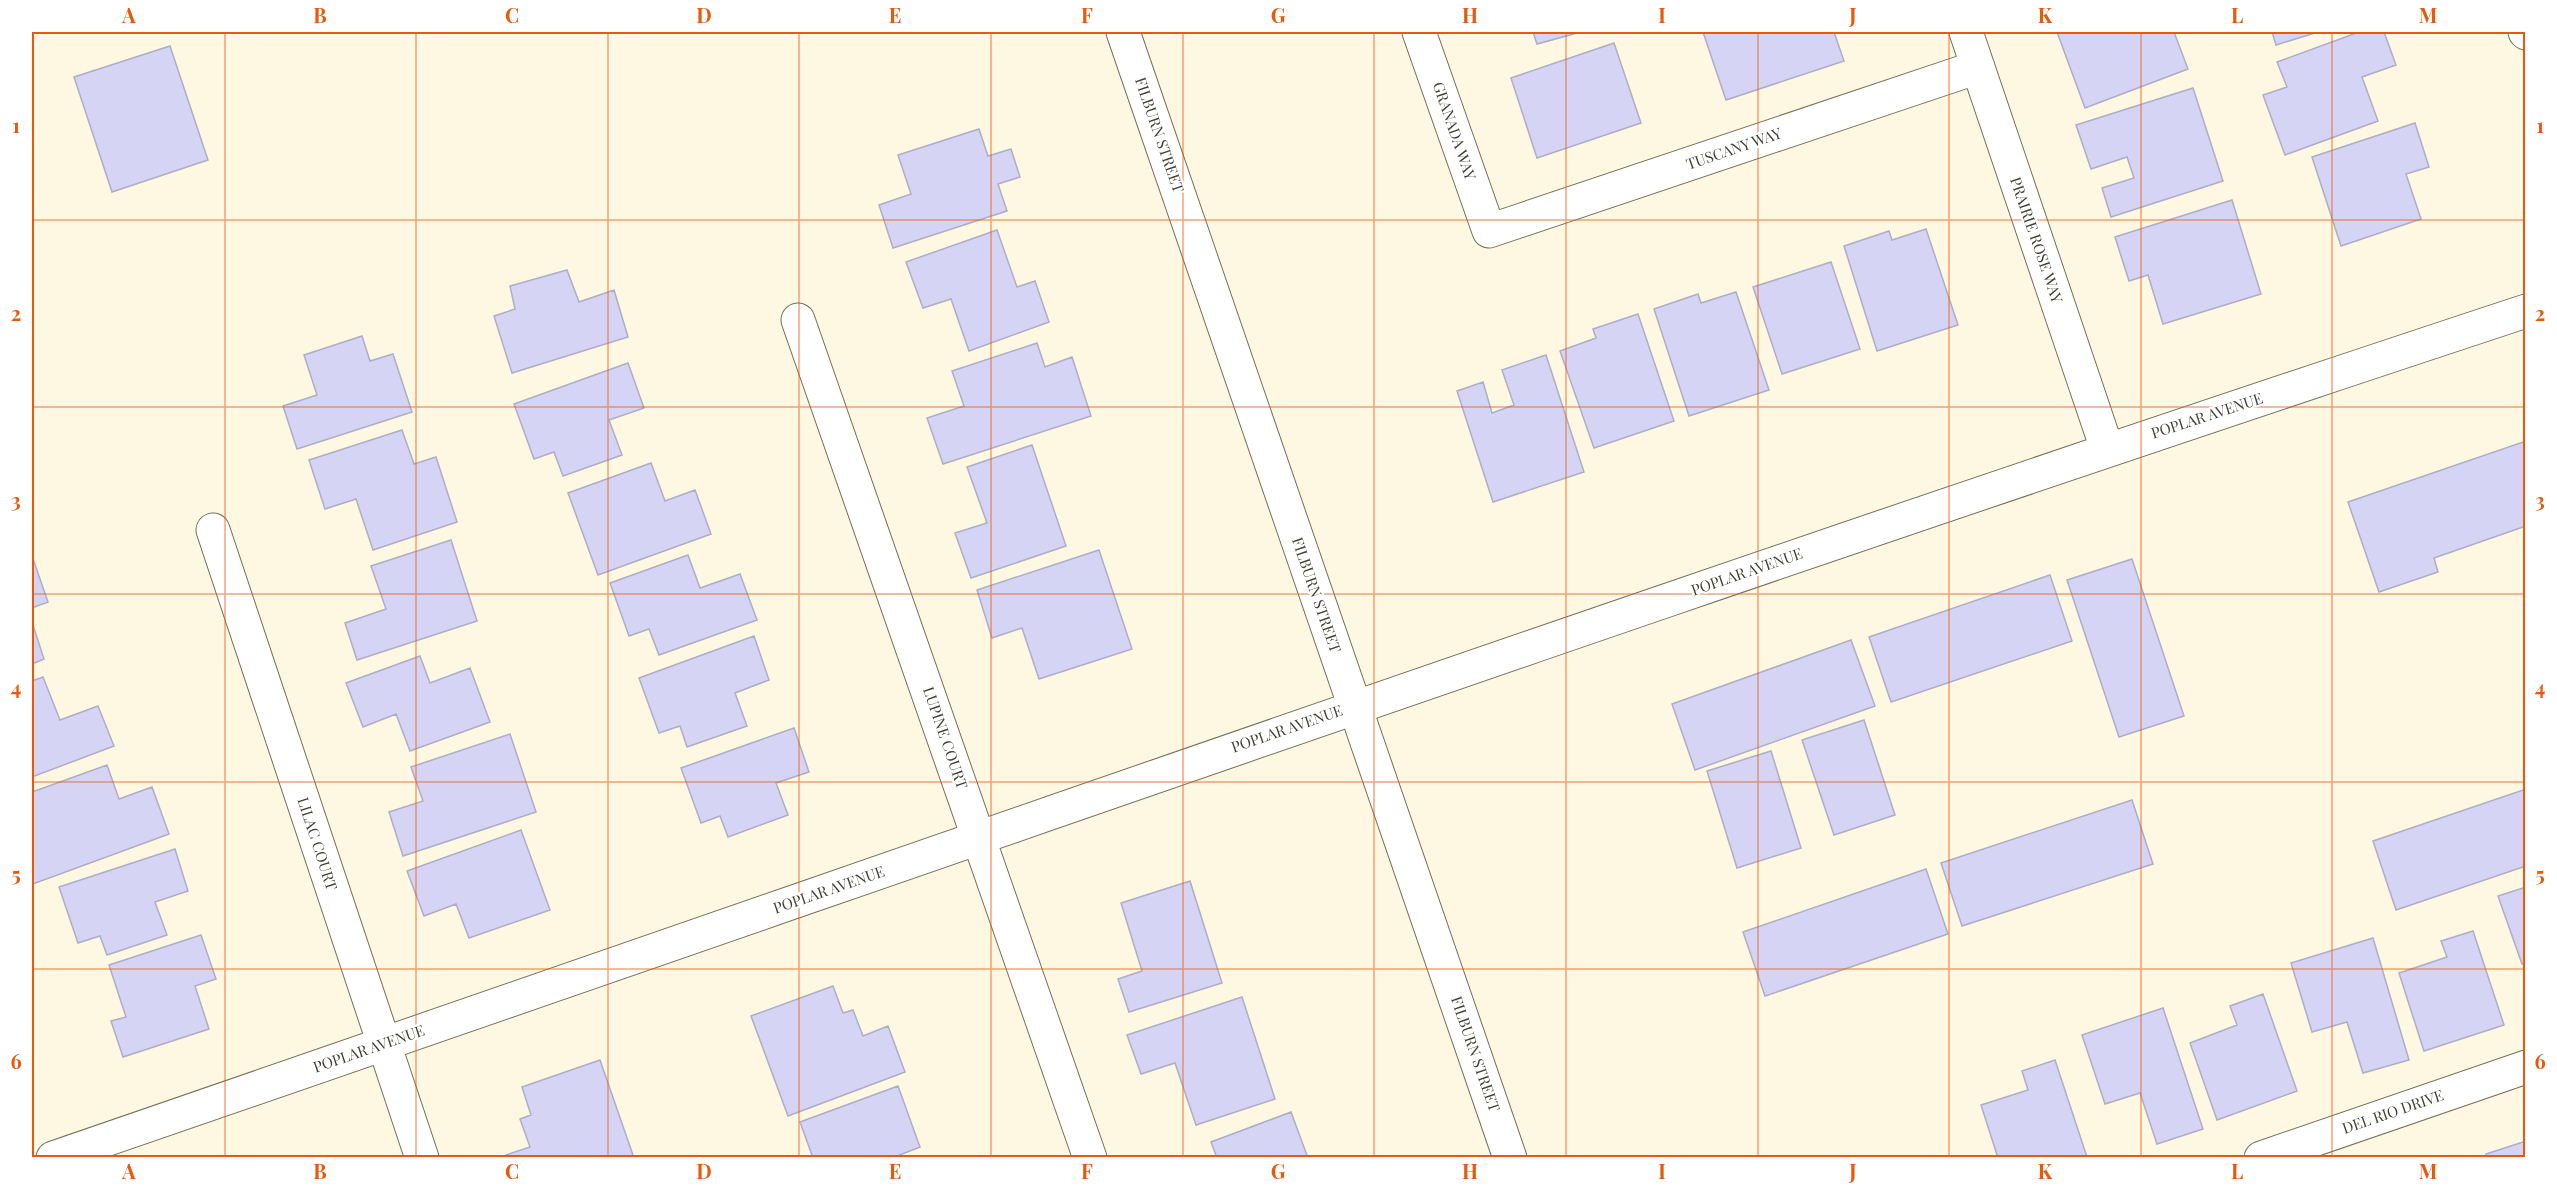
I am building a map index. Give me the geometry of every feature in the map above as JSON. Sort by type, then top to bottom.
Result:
[{"type":"street","name":"FILBURN STREET","points":[[1124,32],[1510,1158]]},
{"type":"street","name":"GRANADA WAY","points":[[1419,32],[1489,231]]},
{"type":"street","name":"PRAIRIE ROSE WAY","points":[[1966,32],[2106,449]]},
{"type":"street","name":"TUSCANY WAY","points":[[1489,231],[1978,67]]},
{"type":"street","name":"POPLAR AVENUE","points":[[53,1158],[1354,706],[2106,449],[2526,311]]},
{"type":"street","name":"LUPINE COURT","points":[[798,320],[981,837],[1090,1158]]},
{"type":"street","name":"LILAC COURT","points":[[213,530],[422,1158]]},
{"type":"street","name":"DEL RIO DRIVE","points":[[2261,1158],[2526,1067]]},
{"type":"building","points":[[1533,32],[1581,32],[1537,44]]},
{"type":"building","points":[[1703,32],[1834,32],[1844,61],[1726,100]]},
{"type":"building","points":[[2057,32],[2174,32],[2188,69],[2085,108]]},
{"type":"building","points":[[2272,32],[2318,32],[2276,45]]},
{"type":"building","points":[[2359,32],[2384,32],[2396,65],[2362,77],[2378,121],[2285,155],[2263,95],[2287,87],[2277,62]]},
{"type":"building","points":[[1614,43],[1641,123],[1537,158],[1511,78]]},
{"type":"building","points":[[170,46],[208,160],[112,192],[74,77]]},
{"type":"building","points":[[2193,88],[2223,181],[2111,217],[2102,188],[2134,178],[2127,157],[2091,169],[2076,125]]},
{"type":"building","points":[[2415,123],[2429,167],[2406,174],[2421,219],[2341,246],[2312,157]]},
{"type":"building","points":[[979,129],[988,156],[1011,149],[1020,177],[998,184],[1007,211],[893,248],[879,205],[911,194],[898,155]]},
{"type":"building","points":[[2232,200],[2261,294],[2163,324],[2148,275],[2129,281],[2115,237]]},
{"type":"building","points":[[1926,229],[1958,325],[1877,351],[1844,246],[1889,231],[1892,240]]},
{"type":"building","points":[[997,230],[1017,287],[1035,281],[1049,322],[969,351],[951,299],[923,308],[906,262]]},
{"type":"building","points":[[1831,262],[1860,349],[1782,374],[1753,287]]},
{"type":"building","points":[[567,270],[579,302],[614,290],[628,337],[512,373],[494,316],[515,309],[510,286]]},
{"type":"building","points":[[1736,292],[1769,390],[1689,416],[1654,309],[1698,294],[1701,303]]},
{"type":"building","points":[[1638,314],[1674,421],[1594,448],[1560,351],[1596,338],[1593,329]]},
{"type":"building","points":[[362,336],[370,361],[393,354],[412,412],[297,449],[283,406],[317,395],[304,355]]},
{"type":"building","points":[[1037,343],[1045,367],[1072,357],[1091,416],[943,464],[927,418],[964,406],[952,371]]},
{"type":"building","points":[[1546,355],[1584,472],[1493,502],[1457,391],[1483,382],[1492,413],[1514,405],[1502,370]]},
{"type":"building","points":[[628,363],[644,408],[609,420],[622,455],[563,476],[554,452],[534,459],[514,404]]},
{"type":"building","points":[[402,430],[414,464],[436,457],[457,522],[373,550],[356,499],[325,509],[309,460]]},
{"type":"building","points":[[2526,441],[2526,526],[2434,558],[2438,572],[2379,592],[2348,502]]},
{"type":"building","points":[[1032,445],[1066,546],[971,578],[955,533],[987,523],[967,467]]},
{"type":"building","points":[[651,463],[665,501],[695,490],[711,534],[598,575],[568,493]]},
{"type":"building","points":[[451,540],[477,621],[357,660],[345,623],[386,609],[371,566]]},
{"type":"building","points":[[1099,550],[1132,649],[1039,679],[1022,628],[992,638],[977,590]]},
{"type":"building","points":[[688,555],[700,588],[740,574],[757,620],[659,655],[649,629],[629,636],[610,583]]},
{"type":"building","points":[[32,556],[48,602],[32,608]]},
{"type":"building","points":[[2132,559],[2184,716],[2119,737],[2067,580]]},
{"type":"building","points":[[2050,575],[2072,641],[1891,702],[1869,637]]},
{"type":"building","points":[[32,622],[44,659],[32,664]]},
{"type":"building","points":[[754,636],[769,680],[735,693],[747,726],[687,747],[680,726],[659,733],[639,678]]},
{"type":"building","points":[[1851,640],[1875,706],[1695,770],[1672,704]]},
{"type":"building","points":[[420,656],[430,683],[470,668],[490,722],[410,751],[396,714],[363,727],[346,683]]},
{"type":"building","points":[[43,677],[60,720],[98,706],[114,746],[32,777],[32,681]]},
{"type":"building","points":[[1864,720],[1895,815],[1834,835],[1802,740]]},
{"type":"building","points":[[794,728],[809,772],[776,783],[788,815],[728,837],[720,816],[701,823],[681,768]]},
{"type":"building","points":[[510,734],[536,812],[403,856],[389,812],[423,801],[411,767]]},
{"type":"building","points":[[1771,751],[1801,848],[1737,868],[1707,771]]},
{"type":"building","points":[[107,765],[119,799],[152,787],[169,834],[33,884],[32,792]]},
{"type":"building","points":[[2526,789],[2526,866],[2396,910],[2373,841]]},
{"type":"building","points":[[2132,800],[2153,864],[1962,926],[1941,863]]},
{"type":"building","points":[[521,830],[550,910],[469,938],[456,904],[424,916],[407,871]]},
{"type":"building","points":[[175,849],[188,891],[155,902],[167,935],[107,955],[100,936],[78,943],[59,887]]},
{"type":"building","points":[[1926,869],[1948,934],[1765,996],[1743,932]]},
{"type":"building","points":[[1190,881],[1222,983],[1129,1012],[1118,979],[1142,971],[1121,903]]},
{"type":"building","points":[[2526,887],[2526,963],[2522,964],[2498,896]]},
{"type":"building","points":[[2473,931],[2504,1025],[2424,1051],[2399,973],[2447,957],[2441,941]]},
{"type":"building","points":[[201,935],[216,979],[195,986],[209,1029],[123,1057],[111,1021],[126,1017],[109,965]]},
{"type":"building","points":[[2373,938],[2409,1060],[2363,1073],[2347,1022],[2312,1032],[2291,963]]},
{"type":"building","points":[[833,986],[843,1013],[853,1010],[863,1036],[888,1026],[905,1072],[788,1116],[751,1016]]},
{"type":"building","points":[[2263,994],[2297,1091],[2217,1120],[2190,1043],[2237,1025],[2230,1006]]},
{"type":"building","points":[[1242,997],[1275,1099],[1196,1125],[1175,1063],[1141,1074],[1127,1035]]},
{"type":"building","points":[[2163,1008],[2203,1129],[2157,1144],[2140,1093],[2105,1104],[2082,1035]]},
{"type":"building","points":[[600,1060],[634,1158],[507,1158],[506,1155],[530,1147],[520,1119],[531,1115],[522,1087]]},
{"type":"building","points":[[2055,1060],[2087,1157],[1998,1158],[1981,1105],[2028,1090],[2022,1071]]},
{"type":"building","points":[[898,1086],[920,1147],[892,1158],[813,1158],[800,1122]]},
{"type":"building","points":[[1291,1112],[1308,1158],[1217,1158],[1211,1142]]},
{"type":"building","points":[[2526,1141],[2526,1158],[2487,1158],[2486,1154]]}]
